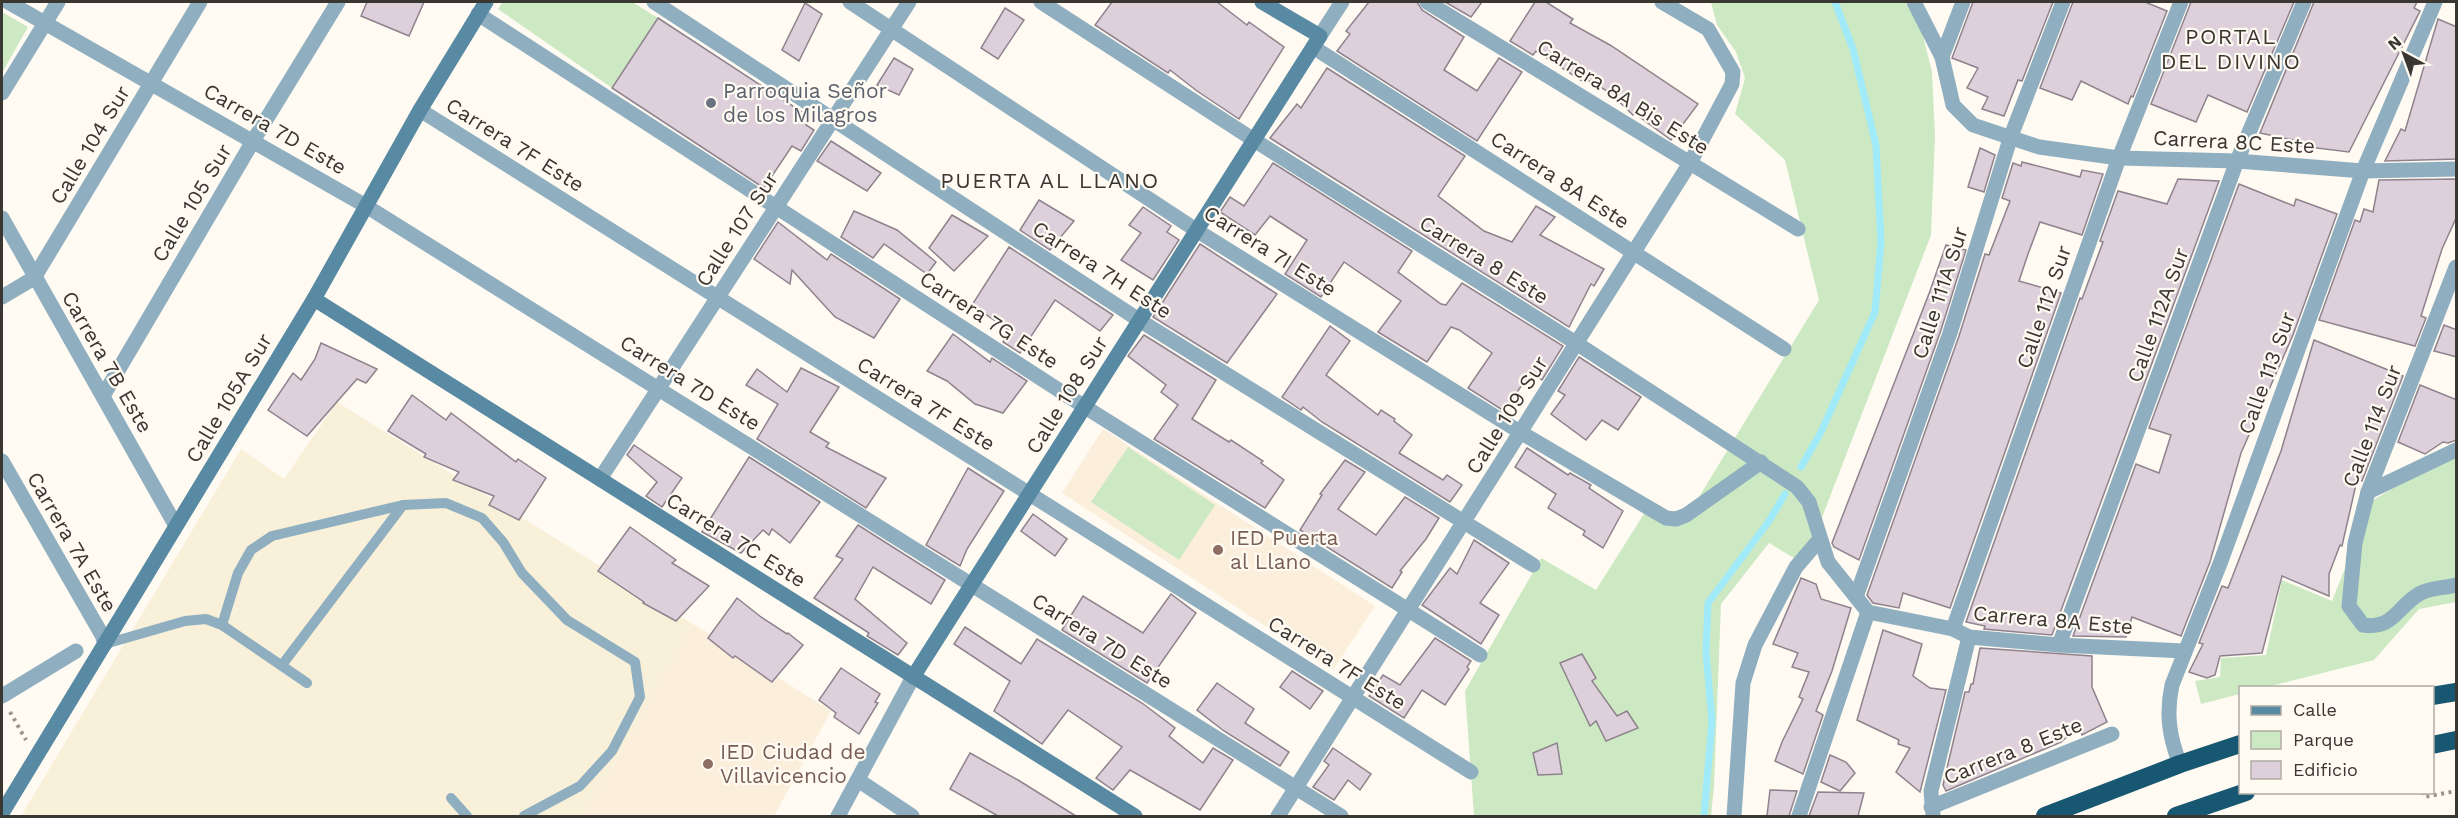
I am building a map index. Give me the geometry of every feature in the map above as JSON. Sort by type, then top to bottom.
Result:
[{"type":"highway","points":[[2434,696],[2457,692]]},
{"type":"highway","points":[[2434,745],[2457,740]]},
{"type":"highway","points":[[2045,816],[2180,764],[2239,745]]},
{"type":"highway","points":[[2176,816],[2240,794]]},
{"type":"street","name":"Carrera 7D Este","points":[[8,2],[366,206],[1341,816]]},
{"type":"street","points":[[2,93],[58,2]]},
{"type":"street","name":"Calle 104 Sur","points":[[2,297],[34,278],[200,2]]},
{"type":"street","name":"Calle 105 Sur","points":[[103,396],[338,2]]},
{"type":"street","name":"Carrera 7H Este","points":[[654,2],[1139,320],[1533,565]]},
{"type":"street","name":"Carrera 7I Este","points":[[850,2],[1196,230],[1520,432],[1666,518],[1676,519],[1686,515],[1761,462]]},
{"type":"street","name":"Calle 107 Sur","points":[[600,479],[909,2]]},
{"type":"street","name":"Carrera 8 Este","points":[[1041,2],[1254,140],[1576,343],[1797,487],[1809,502],[1828,562],[1856,597]]},
{"type":"street","name":"Carrera 8A Este","points":[[1262,2],[1316,41],[1634,253],[1784,349]]},
{"type":"street","name":"Calle 108 Sur","points":[[838,816],[913,677],[1342,2]]},
{"type":"street","name":"Carrera 8A Bis Este","points":[[1427,2],[1798,229]]},
{"type":"street","name":"Calle 109 Sur","points":[[1278,816],[1690,163],[1732,84],[1733,72],[1708,29],[1662,2]]},
{"type":"street","name":"Carrera 8C Este","points":[[1914,2],[1942,57],[1953,105],[1973,125],[2039,147],[2119,158],[2237,161],[2363,171],[2457,169]]},
{"type":"street","points":[[1942,57],[1964,2]]},
{"type":"street","name":"Calle 111A Sur","points":[[1856,597],[1950,333],[2011,136],[2063,2]]},
{"type":"street","name":"Calle 112 Sur","points":[[1953,629],[2119,158],[2181,2]]},
{"type":"street","name":"Calle 112A Sur","points":[[2060,645],[2237,161],[2304,2]]},
{"type":"street","name":"Calle 113 Sur","points":[[2180,764],[2169,728],[2168,706],[2172,685],[2221,561],[2363,171],[2435,2]]},
{"type":"street","name":"Calle 105A Sur","points":[[2,813],[314,299],[420,110],[482,8]]},
{"type":"street","name":"Carrera 7G Este","points":[[482,8],[776,207],[1480,656]]},
{"type":"street","name":"Carrera 7F Este","points":[[420,110],[1471,772]]},
{"type":"street","name":"Carrera 7B Este","points":[[2,218],[176,526]]},
{"type":"street","name":"Calle 114 Sur","points":[[2457,267],[2368,492],[2355,543],[2349,606],[2363,626],[2377,627],[2391,619],[2420,593],[2457,585]]},
{"type":"street","name":"Carrera 7C Este","points":[[314,299],[1135,816]]},
{"type":"street","points":[[2368,492],[2457,450]]},
{"type":"street","name":"Carrera 7A Este","points":[[2,461],[102,635],[105,644]]},
{"type":"street","points":[[1734,816],[1743,683],[1755,645],[1796,567],[1820,539]]},
{"type":"street","points":[[1799,816],[1868,612],[1856,597]]},
{"type":"street","name":"Carrera 8A Este","points":[[1868,612],[1953,629],[1969,637],[2060,645],[2184,651]]},
{"type":"street","points":[[1932,812],[1931,791],[1969,637]]},
{"type":"street","points":[[4,702],[76,651]]},
{"type":"street","name":"Carrera 8 Este","points":[[1932,812],[2112,734]]},
{"type":"street","points":[[858,780],[912,816]]},
{"type":"lane","points":[[222,625],[238,573],[251,550],[272,536],[403,505],[446,503],[482,518],[503,542],[522,573],[567,620],[635,662],[640,697],[612,751],[580,786],[524,816]]},
{"type":"lane","points":[[282,665],[403,505]]},
{"type":"lane","points":[[105,644],[185,621],[206,619],[222,625],[307,682]]},
{"type":"lane","points":[[451,798],[467,816]]},
{"type":"path","points":[[4,702],[36,758]]},
{"type":"path","points":[[2423,794],[2424,797],[2457,791]]},
{"type":"shaded area","points":[[337,402],[693,624],[584,816],[21,816],[241,449],[284,479]]},
{"type":"shaded area","name":"IED Puerta al Llano","points":[[1103,429],[1375,606],[1333,670],[1062,493]]},
{"type":"shaded area","name":"IED Ciudad de Villavicencio","points":[[693,624],[831,711],[774,816],[584,816]]},
{"type":"green space","points":[[503,2],[632,2],[658,18],[612,88],[498,9]]},
{"type":"green space","points":[[1711,2],[1905,2],[1921,28],[1932,72],[1935,136],[1931,235],[1804,564],[1769,543],[1721,604],[1711,816],[1474,816],[1465,691],[1541,558],[1596,590],[1652,501],[1685,520],[1819,300],[1785,160],[1735,114],[1745,78],[1736,52],[1717,25]]},
{"type":"green space","points":[[2,12],[28,27],[2,73]]},
{"type":"green space","points":[[1128,447],[1215,505],[1179,560],[1091,502]]},
{"type":"green space","points":[[2456,449],[2456,602],[2419,609],[2374,660],[2271,686],[2239,686],[2239,694],[2201,704],[2195,681],[2220,677],[2221,658],[2266,655],[2282,580],[2332,601],[2372,501]]},
{"type":"building","points":[[367,2],[424,2],[409,36],[361,16]]},
{"type":"building","points":[[1112,2],[1217,2],[1247,25],[1249,22],[1284,47],[1239,119],[1170,70],[1168,73],[1095,25]]},
{"type":"building","points":[[1369,2],[1417,2],[1422,10],[1464,37],[1444,70],[1477,91],[1499,58],[1522,72],[1477,141],[1337,51],[1350,34],[1346,31]]},
{"type":"building","points":[[1445,2],[1482,2],[1471,17]]},
{"type":"building","points":[[1535,2],[1546,2],[1573,19],[1570,23],[1610,45],[1698,104],[1671,140],[1634,113],[1633,115],[1609,92],[1584,78],[1582,81],[1536,51],[1533,55],[1510,41]]},
{"type":"building","points":[[1973,2],[2053,2],[2022,81],[2018,80],[2004,116],[1982,109],[1988,97],[1967,88],[1978,68],[1952,58]]},
{"type":"building","points":[[2073,2],[2145,2],[2167,11],[2133,97],[2131,96],[2128,104],[2081,81],[2072,100],[2040,88]]},
{"type":"building","points":[[2191,2],[2294,2],[2247,112],[2208,95],[2196,122],[2151,104]]},
{"type":"building","points":[[2314,2],[2417,2],[2414,8],[2420,11],[2349,152],[2300,146],[2302,142],[2260,133]]},
{"type":"building","points":[[805,3],[822,14],[799,61],[782,50]]},
{"type":"building","points":[[1005,8],[1024,20],[998,59],[981,48]]},
{"type":"building","name":"Parroquia Señor de los Milagros","points":[[658,18],[811,118],[806,125],[814,130],[801,151],[792,146],[764,188],[612,88]]},
{"type":"building","points":[[2438,19],[2457,27],[2457,159],[2385,161],[2401,129],[2405,131]]},
{"type":"building","points":[[894,58],[913,69],[899,95],[877,85]]},
{"type":"building","points":[[1327,68],[1465,156],[1438,196],[1484,231],[1512,242],[1536,206],[1555,217],[1540,235],[1604,269],[1594,286],[1591,284],[1569,327],[1270,138],[1297,104],[1301,108]]},
{"type":"building","points":[[831,141],[881,173],[867,191],[817,161]]},
{"type":"building","points":[[1980,148],[1995,155],[1984,192],[1968,187]]},
{"type":"building","points":[[2022,162],[2080,177],[2082,170],[2103,174],[2082,235],[2040,222],[2028,254],[2019,281],[2061,293],[1950,608],[1903,593],[1899,608],[1873,603],[1867,595],[1959,336],[1985,254],[1989,255],[2010,201],[2002,198],[2013,163],[2021,166]]},
{"type":"building","points":[[1273,163],[1412,251],[1398,272],[1441,304],[1446,305],[1462,283],[1563,346],[1542,380],[1531,372],[1504,411],[1468,388],[1492,353],[1459,330],[1451,327],[1427,362],[1378,332],[1401,301],[1344,262],[1321,297],[1285,274],[1307,240],[1270,216],[1255,235],[1220,212],[1230,197],[1244,206]]},
{"type":"building","points":[[2178,179],[2219,181],[2052,635],[1984,629],[1985,626],[1966,622],[2080,298],[2082,299],[2103,242],[2100,241],[2118,191],[2167,204]]},
{"type":"building","points":[[2457,179],[2457,216],[2442,249],[2421,316],[2426,318],[2415,346],[2319,320],[2355,220],[2360,222],[2364,209],[2373,212],[2379,180]]},
{"type":"building","points":[[2239,184],[2294,206],[2296,199],[2337,214],[2293,335],[2241,453],[2210,562],[2181,636],[2132,617],[2126,637],[2073,636],[2136,464],[2159,473],[2171,435],[2149,428]]},
{"type":"building","points":[[1039,200],[1074,221],[1050,250],[1020,230]]},
{"type":"building","points":[[1143,207],[1171,226],[1167,232],[1179,240],[1153,280],[1121,260],[1141,233],[1129,225]]},
{"type":"building","points":[[854,211],[897,230],[936,262],[927,274],[884,244],[873,258],[841,237]]},
{"type":"building","points":[[952,215],[988,236],[954,271],[929,248]]},
{"type":"building","points":[[778,222],[827,260],[831,254],[900,299],[874,338],[835,317],[792,270],[790,284],[754,259]]},
{"type":"building","points":[[1200,244],[1277,294],[1227,363],[1153,317]]},
{"type":"building","points":[[1946,245],[1966,250],[1941,330],[1859,560],[1834,547],[1832,543]]},
{"type":"building","points":[[1009,247],[1113,315],[1100,331],[1055,300],[1020,353],[1003,342],[1010,331],[972,305]]},
{"type":"building","points":[[2444,325],[2457,330],[2457,357],[2434,351]]},
{"type":"building","points":[[1330,326],[1350,341],[1326,375],[1378,415],[1381,410],[1395,419],[1394,421],[1412,435],[1399,453],[1443,480],[1447,475],[1462,485],[1450,502],[1322,422],[1303,407],[1301,410],[1282,397]]},
{"type":"building","points":[[953,334],[990,362],[992,358],[1027,381],[1003,413],[975,404],[947,381],[927,371]]},
{"type":"building","points":[[1144,335],[1216,380],[1192,419],[1263,461],[1261,463],[1284,480],[1265,508],[1154,439],[1178,405],[1161,392],[1166,385],[1128,356]]},
{"type":"building","points":[[2314,340],[2403,376],[2362,481],[2357,480],[2342,546],[2340,545],[2329,574],[2329,596],[2282,576],[2262,653],[2220,656],[2215,675],[2207,678],[2189,672],[2203,644],[2199,643],[2222,586],[2228,588],[2281,451]]},
{"type":"building","points":[[321,343],[377,369],[366,383],[357,379],[307,436],[268,410],[293,373],[301,380],[315,359]]},
{"type":"building","points":[[1579,357],[1641,397],[1618,430],[1602,420],[1586,440],[1551,414],[1565,395],[1558,391]]},
{"type":"building","points":[[801,368],[839,387],[810,432],[829,443],[826,447],[886,478],[866,508],[757,439],[778,404],[746,385],[757,369],[787,392]]},
{"type":"building","points":[[2420,385],[2457,400],[2457,440],[2443,442],[2425,454],[2398,442]]},
{"type":"building","points":[[412,395],[446,420],[451,413],[516,462],[518,459],[546,478],[519,520],[489,505],[494,496],[453,480],[459,472],[424,457],[426,454],[388,431]]},
{"type":"building","points":[[634,445],[682,478],[662,507],[646,496],[657,482],[627,455]]},
{"type":"building","points":[[1527,448],[1568,475],[1570,473],[1591,485],[1589,488],[1623,511],[1603,548],[1583,535],[1585,531],[1548,508],[1556,494],[1515,467]]},
{"type":"building","points":[[749,457],[820,502],[790,543],[772,529],[769,535],[763,530],[741,553],[702,532]]},
{"type":"building","points":[[1345,460],[1365,472],[1338,509],[1376,535],[1405,497],[1439,518],[1426,539],[1400,571],[1402,572],[1392,588],[1300,530],[1322,495],[1320,494]]},
{"type":"building","points":[[968,468],[1004,491],[967,549],[960,566],[926,545]]},
{"type":"building","points":[[1033,514],[1067,539],[1055,556],[1021,531]]},
{"type":"building","points":[[858,525],[945,580],[931,604],[873,567],[855,599],[907,643],[898,655],[867,636],[869,633],[814,598],[843,559],[836,556]]},
{"type":"building","points":[[630,527],[676,560],[672,563],[709,586],[676,621],[643,603],[598,571]]},
{"type":"building","points":[[1474,540],[1509,563],[1480,603],[1499,615],[1481,644],[1422,605],[1450,568],[1457,574]]},
{"type":"building","points":[[1801,578],[1816,584],[1821,599],[1851,608],[1832,671],[1816,711],[1823,715],[1803,774],[1775,761],[1803,699],[1799,697],[1809,672],[1792,667],[1798,653],[1773,644]]},
{"type":"building","points":[[1171,594],[1196,613],[1147,683],[1062,630],[1083,596],[1143,633]]},
{"type":"building","points":[[737,598],[803,645],[772,682],[735,656],[733,658],[708,638]]},
{"type":"building","points":[[965,627],[1021,664],[1037,639],[1142,703],[1175,728],[1169,736],[1203,763],[1213,748],[1233,760],[1200,810],[1130,770],[1113,790],[1096,778],[1122,747],[1068,710],[1042,744],[994,711],[1010,681],[954,644]]},
{"type":"building","points":[[1883,630],[1922,644],[1913,676],[1930,688],[1946,690],[1920,792],[1896,772],[1910,748],[1898,744],[1899,740],[1857,720]]},
{"type":"building","points":[[1435,638],[1471,661],[1467,667],[1469,669],[1445,705],[1422,690],[1404,718],[1369,696],[1383,675],[1400,685]]},
{"type":"building","points":[[1980,648],[2092,656],[2092,687],[2107,722],[2082,735],[2079,726],[2061,742],[1946,791],[1943,785],[1965,692],[1969,692],[1973,684]]},
{"type":"building","points":[[1582,654],[1596,678],[1592,681],[1617,716],[1627,711],[1638,728],[1606,741],[1596,721],[1590,726],[1560,663]]},
{"type":"building","points":[[841,668],[880,694],[875,702],[878,703],[859,734],[834,717],[836,713],[819,700]]},
{"type":"building","points":[[1292,671],[1323,691],[1310,709],[1280,687]]},
{"type":"building","points":[[1217,683],[1254,709],[1245,723],[1289,752],[1280,766],[1224,731],[1197,710]]},
{"type":"building","points":[[1557,743],[1562,774],[1538,775],[1533,753]]},
{"type":"building","points":[[1333,748],[1371,774],[1360,790],[1348,780],[1334,800],[1313,787],[1329,765],[1324,761]]},
{"type":"building","points":[[970,753],[1076,816],[998,816],[950,789]]},
{"type":"building","points":[[1830,755],[1846,762],[1855,773],[1840,791],[1821,782]]},
{"type":"building","points":[[1770,790],[1797,791],[1789,816],[1767,816]]},
{"type":"building","points":[[1818,792],[1864,793],[1858,816],[1809,816]]},
{"type":"waterway","points":[[1801,467],[1821,432],[1875,312],[1881,242],[1876,145],[1853,49],[1835,2]]},
{"type":"waterway","points":[[1704,816],[1712,721],[1706,652],[1708,603],[1769,521],[1785,494]]},
{"type":"place","name":"Parroquia Señor de los Milagros","points":[[711,103]]},
{"type":"place","name":"IED Puerta al Llano","points":[[1218,550]]},
{"type":"place","name":"IED Ciudad de Villavicencio","points":[[708,764]]},
{"type":"district","name":"PORTAL DEL DIVINO","points":[[2231,48]]},
{"type":"district","name":"PUERTA AL LLANO","points":[[1050,180]]}]
